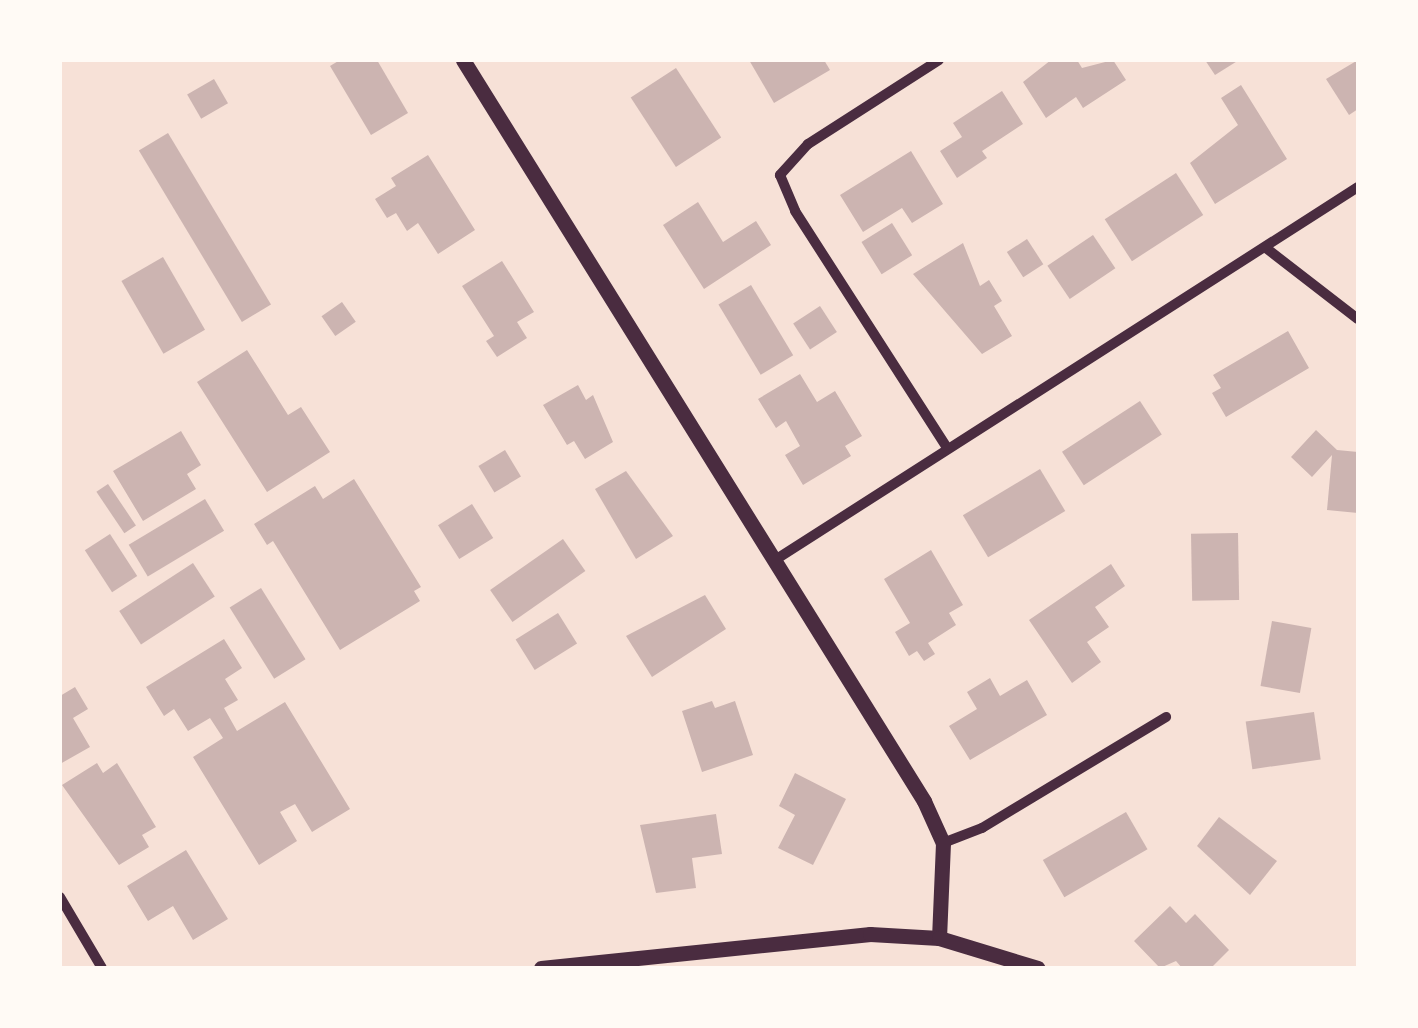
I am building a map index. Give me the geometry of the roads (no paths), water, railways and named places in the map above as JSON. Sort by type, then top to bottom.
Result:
[{"type":"street","points":[[463,60],[901,759],[942,843],[939,938]]},
{"type":"street","points":[[938,60],[808,144],[780,175],[795,211],[947,448]]},
{"type":"street","points":[[775,560],[1358,187]]},
{"type":"street","points":[[1266,248],[1358,319]]},
{"type":"street","points":[[942,843],[982,828],[1166,717]]},
{"type":"street","points":[[60,897],[102,968]]},
{"type":"street","points":[[541,968],[870,934],[939,938],[1038,968]]}]
